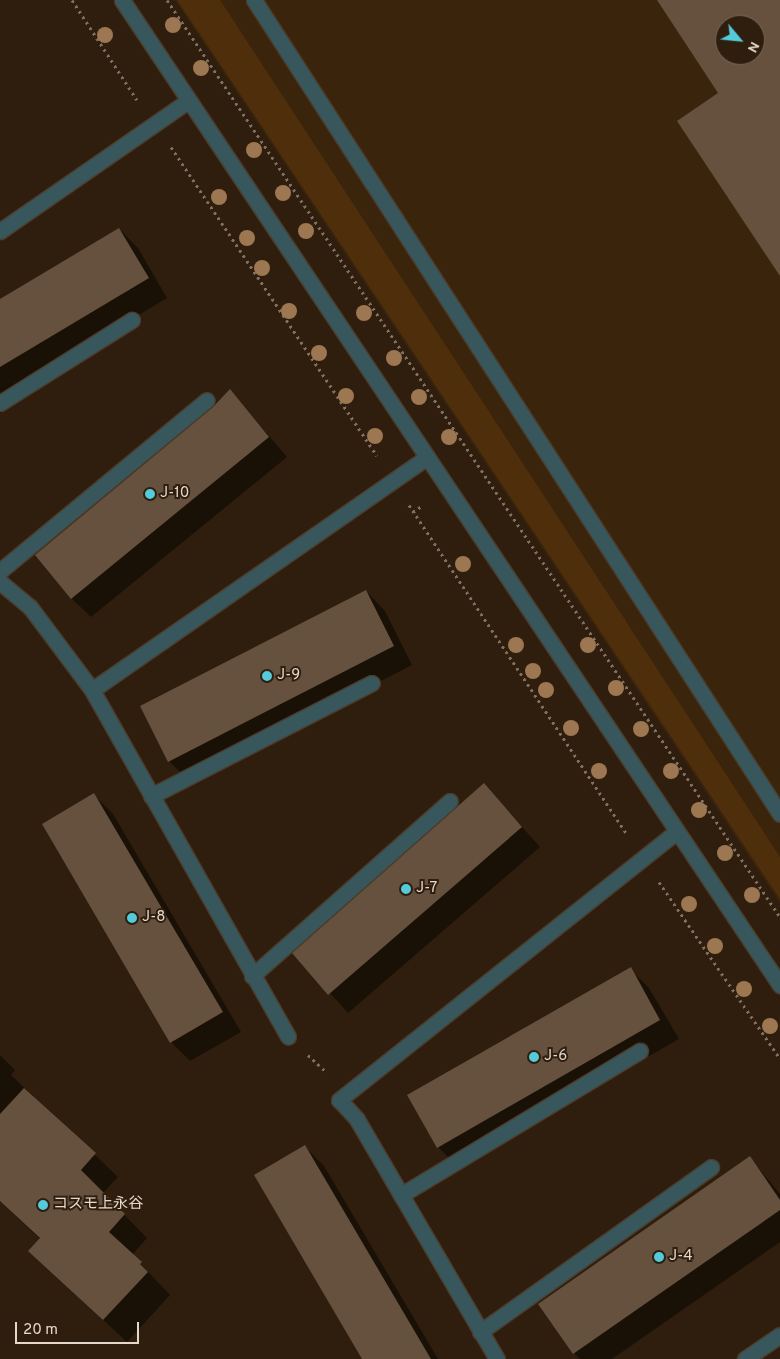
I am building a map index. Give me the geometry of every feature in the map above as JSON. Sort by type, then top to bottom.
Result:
[{"type":"street","points":[[122,0],[780,985]]},
{"type":"street","points":[[254,0],[780,814]]},
{"type":"street","points":[[0,231],[188,101]]},
{"type":"street","points":[[0,403],[132,320]]},
{"type":"street","points":[[0,571],[207,400]]},
{"type":"street","points":[[92,690],[427,457]]},
{"type":"street","points":[[0,582],[30,607],[92,690],[252,976],[288,1036]]},
{"type":"street","points":[[151,796],[372,683]]},
{"type":"street","points":[[252,976],[450,801]]},
{"type":"street","points":[[497,1359],[357,1119],[339,1100],[343,1088],[677,831]]},
{"type":"street","points":[[400,1195],[640,1051]]},
{"type":"street","points":[[480,1332],[711,1167]]},
{"type":"street","points":[[745,1359],[780,1334]]},
{"type":"path","points":[[72,0],[154,125]]},
{"type":"path","points":[[167,0],[780,917]]},
{"type":"path","points":[[169,143],[643,858],[780,1059]]},
{"type":"path","points":[[288,1036],[343,1088]]},
{"type":"shaded area","points":[[175,0],[780,0],[780,903]]},
{"type":"shaded area","points":[[177,0],[220,0],[780,857],[780,899]]},
{"type":"building","points":[[657,0],[780,0],[780,276],[677,121],[718,93]]},
{"type":"building","points":[[119,228],[149,278],[0,367],[0,299]]},
{"type":"building","name":"J-10","points":[[230,389],[269,437],[71,599],[35,555],[213,407]]},
{"type":"building","name":"J-9","points":[[366,590],[394,646],[168,762],[140,706]]},
{"type":"building","name":"J-7","points":[[484,783],[522,827],[328,995],[292,953]]},
{"type":"building","name":"J-8","points":[[94,793],[223,1012],[170,1043],[42,824]]},
{"type":"building","name":"J-6","points":[[631,967],[660,1020],[437,1148],[407,1095]]},
{"type":"building","name":"コスモ上永谷","points":[[24,1088],[96,1153],[81,1170],[125,1214],[109,1232],[142,1262],[140,1264],[148,1272],[103,1320],[28,1251],[40,1238],[0,1201],[0,1114]]},
{"type":"building","points":[[305,1145],[431,1359],[362,1359],[254,1175]]},
{"type":"building","name":"J-4","points":[[750,1156],[780,1200],[780,1210],[573,1354],[538,1304]]},
{"type":"place","name":"J-10","points":[[150,494]]},
{"type":"place","name":"J-9","points":[[267,676]]},
{"type":"place","name":"J-7","points":[[406,889]]},
{"type":"place","name":"J-8","points":[[132,918]]},
{"type":"place","name":"J-6","points":[[534,1057]]},
{"type":"place","name":"コスモ上永谷","points":[[43,1205]]},
{"type":"place","name":"J-4","points":[[659,1257]]}]
